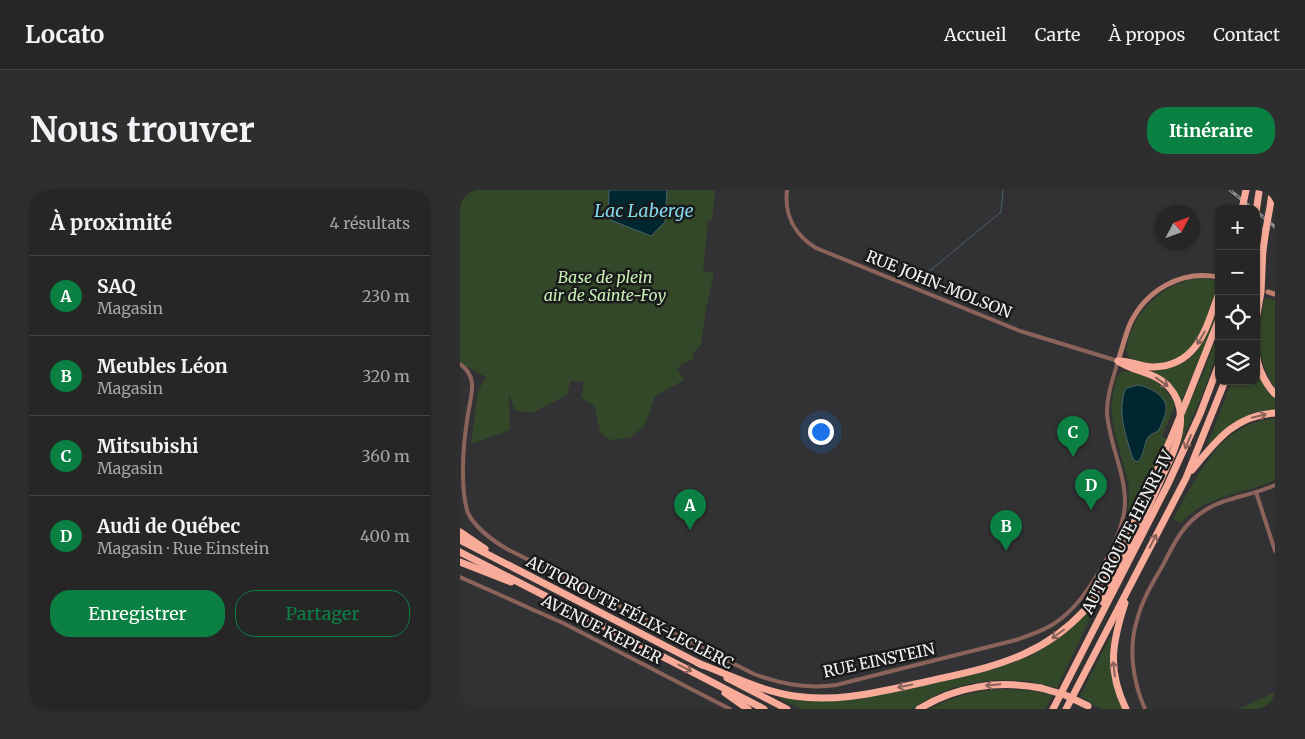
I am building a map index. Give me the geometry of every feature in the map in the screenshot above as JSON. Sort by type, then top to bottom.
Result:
[{"type":"highway","points":[[1243,205],[1248,190]]},
{"type":"highway","points":[[1246,205],[1248,190]]},
{"type":"highway","points":[[1260,298],[1266,229],[1272,190]]},
{"type":"highway","points":[[1257,205],[1259,191]]},
{"type":"highway","points":[[1260,262],[1264,247]]},
{"type":"highway","points":[[1118,361],[1128,361],[1150,367],[1171,364],[1182,360],[1191,353],[1200,341],[1218,295]]},
{"type":"highway","points":[[698,663],[779,693],[803,697],[832,698],[868,694],[992,666],[1027,653],[1048,641],[1083,612],[1113,566],[1169,443],[1215,329]]},
{"type":"highway","points":[[1071,674],[1107,593],[1152,501],[1176,445],[1180,427],[1180,407],[1168,386],[1160,379],[1118,361]]},
{"type":"highway","points":[[1260,372],[1275,394]]},
{"type":"highway","name":"AUTOROUTE HENRI-IV","points":[[1053,709],[1184,450],[1215,375]]},
{"type":"highway","name":"AUTOROUTE HENRI-IV","points":[[1066,709],[1186,478],[1223,385]]},
{"type":"highway","points":[[1186,478],[1218,439],[1228,430],[1254,416],[1275,413]]},
{"type":"highway","points":[[460,532],[504,563]]},
{"type":"highway","name":"AUTOROUTE FÉLIX-LECLERC","points":[[460,540],[787,709]]},
{"type":"highway","name":"AUTOROUTE FÉLIX-LECLERC","points":[[460,552],[764,709]]},
{"type":"highway","points":[[460,562],[533,590]]},
{"type":"highway","points":[[1126,709],[1116,685],[1113,653],[1117,627],[1131,584]]},
{"type":"highway","points":[[705,678],[748,709]]},
{"type":"highway","points":[[920,709],[946,695],[979,686],[1006,684],[1041,688],[1065,695],[1090,707]]},
{"type":"street","name":"RUE JOHN-MOLSON","points":[[787,190],[787,208],[790,220],[804,240],[816,248],[1020,331],[1118,361]]},
{"type":"street","name":"RUE EINSTEIN","points":[[460,364],[468,372],[472,384],[466,422],[462,481],[463,495],[471,517],[488,536],[507,549],[754,674],[791,684],[821,687],[852,682],[1016,640],[1046,629],[1070,611],[1079,601],[1103,563],[1120,531],[1123,518],[1124,490],[1108,413],[1108,398],[1129,325],[1150,296],[1161,287],[1182,278],[1206,275],[1215,277]]},
{"type":"street","points":[[1268,292],[1275,294]]},
{"type":"street","points":[[1145,709],[1134,674],[1132,650],[1136,620],[1176,539],[1192,519],[1205,510],[1219,503],[1275,485]]},
{"type":"street","points":[[1256,492],[1275,550]]},
{"type":"street","name":"AVENUE KEPLER","points":[[460,577],[565,624],[730,709]]},
{"type":"green space","name":"Base de plein air de Sainte-Foy","points":[[460,190],[715,190],[712,221],[708,220],[703,270],[714,274],[706,309],[701,345],[694,352],[693,359],[682,364],[677,369],[684,380],[655,396],[645,425],[630,438],[610,440],[600,432],[595,407],[581,397],[584,382],[571,381],[571,379],[567,395],[532,413],[515,410],[509,394],[510,430],[471,444],[478,391],[486,377],[460,363]]},
{"type":"green space","points":[[1204,278],[1215,281],[1215,289],[1207,319],[1195,343],[1176,359],[1159,364],[1141,362],[1129,357],[1126,350],[1129,336],[1143,311],[1164,292],[1190,280]]},
{"type":"green space","points":[[1264,299],[1275,300],[1275,388],[1264,367],[1261,356],[1260,334]]},
{"type":"green space","points":[[1215,318],[1181,403],[1153,373],[1153,370],[1176,366],[1185,361],[1199,348]]},
{"type":"green space","points":[[1215,342],[1215,358],[1199,403],[1181,444],[1179,443],[1183,417]]},
{"type":"green space","points":[[1124,371],[1140,374],[1155,381],[1167,391],[1175,405],[1162,436],[1167,439],[1132,518],[1128,516],[1129,486],[1114,429],[1111,407],[1116,378]]},
{"type":"green space","points":[[1260,374],[1268,390],[1275,398],[1275,410],[1247,416],[1224,431],[1210,444],[1208,443],[1230,385],[1260,385]]},
{"type":"green space","points":[[1275,419],[1275,480],[1213,501],[1201,507],[1181,523],[1173,519],[1201,470],[1212,454],[1225,441],[1239,430],[1256,422]]},
{"type":"green space","points":[[1104,589],[1057,688],[1028,681],[991,680],[949,689],[912,709],[801,709],[779,698],[780,696],[819,701],[857,698],[968,675],[1014,662],[1037,652],[1059,638],[1079,620]]},
{"type":"green space","points":[[1110,637],[1112,638],[1111,675],[1123,709],[1101,709],[1080,696]]},
{"type":"green space","points":[[1001,689],[1035,691],[1053,695],[1045,709],[930,709],[964,695]]},
{"type":"green space","points":[[1275,692],[1275,709],[1238,709]]},
{"type":"water","name":"Lac Laberge","points":[[609,190],[667,190],[665,222],[651,236],[608,219]]},
{"type":"water","points":[[1137,385],[1146,387],[1161,396],[1166,405],[1166,410],[1159,430],[1149,436],[1141,457],[1137,462],[1133,459],[1125,433],[1122,408],[1125,390]]},
{"type":"waterway","points":[[926,280],[927,273],[1001,212],[1003,190]]},
{"type":"railway","points":[[1230,190],[1248,205]]},
{"type":"railway","points":[[1260,214],[1275,227]]},
{"type":"place","name":"Mitsubishi","points":[[1073,457]]},
{"type":"place","name":"Audi de Québec","points":[[1091,510]]},
{"type":"place","name":"SAQ","points":[[690,530]]},
{"type":"place","name":"Meubles Léon","points":[[1006,551]]}]
